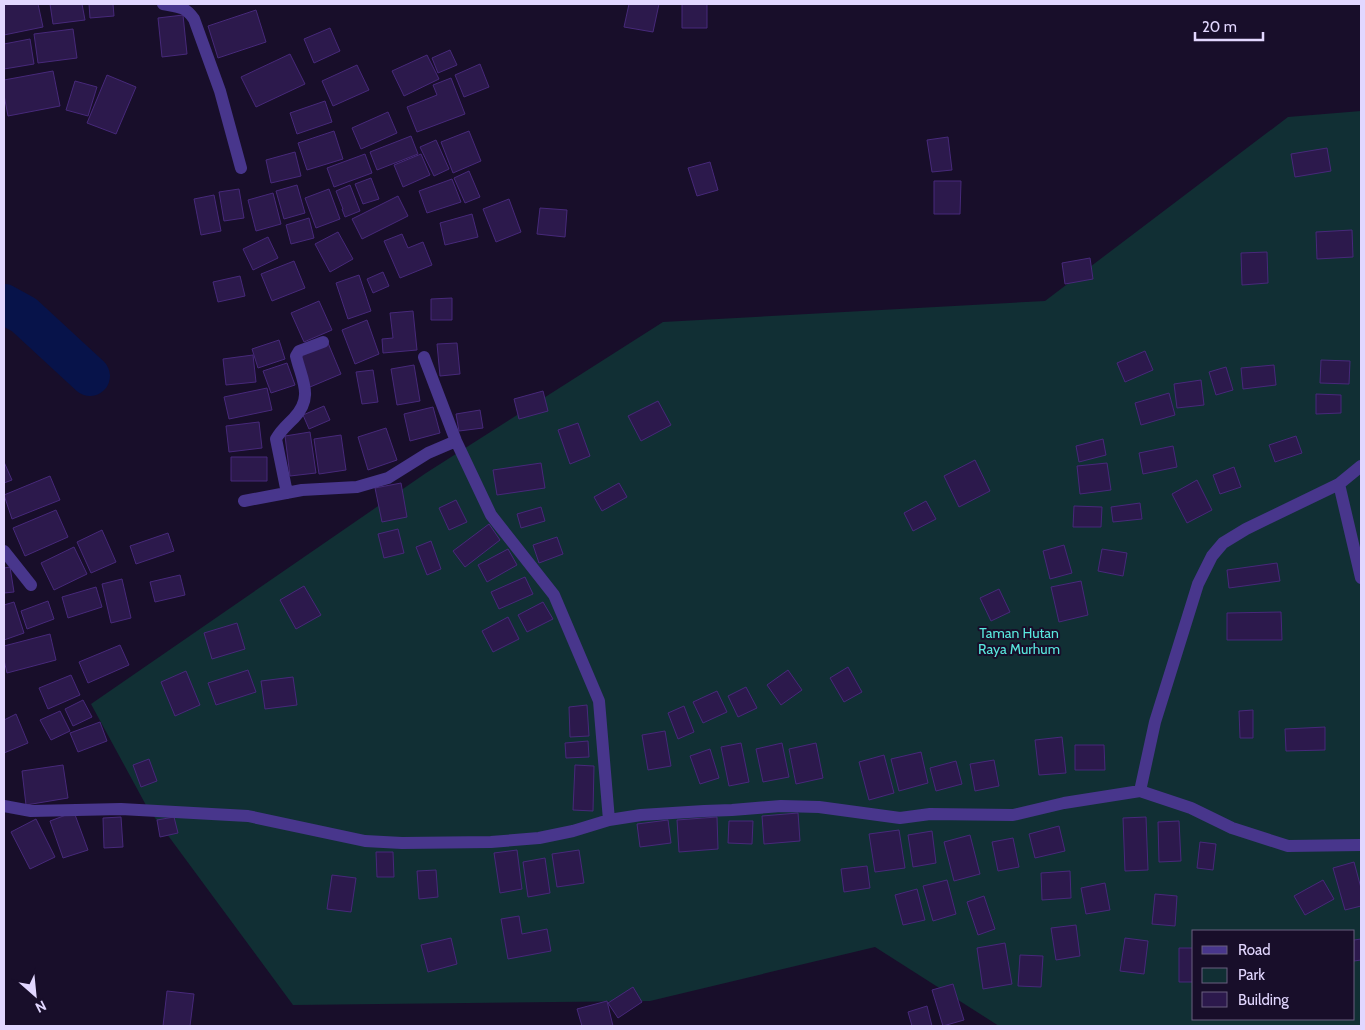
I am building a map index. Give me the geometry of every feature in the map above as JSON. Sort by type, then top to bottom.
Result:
[{"type":"street","points":[[163,4],[188,10],[194,19],[220,92],[241,168]]},
{"type":"street","points":[[287,493],[276,439],[304,405],[306,393],[296,356],[299,351],[324,342]]},
{"type":"street","points":[[424,357],[456,441],[492,515],[554,595],[600,701],[609,820]]},
{"type":"street","points":[[244,501],[320,488],[357,487],[388,478],[428,453],[456,441]]},
{"type":"street","points":[[1140,791],[1155,722],[1198,584],[1212,556],[1223,543],[1246,529],[1339,484],[1361,466]]},
{"type":"street","points":[[1339,484],[1361,578]]},
{"type":"street","points":[[4,551],[30,585]]},
{"type":"street","points":[[4,806],[31,811],[121,810],[248,816],[365,841],[402,843],[491,842],[539,838],[573,831],[609,820],[641,815],[704,810],[781,806],[819,807],[900,818],[930,814],[1013,815],[1064,803],[1140,791],[1191,808],[1232,828],[1288,846],[1361,845]]},
{"type":"green space","name":"Taman Hutan Raya Murhum","points":[[1361,111],[1361,1026],[999,1026],[875,947],[650,1001],[293,1005],[147,807],[91,704],[426,473],[663,322],[1045,301],[1288,117]]},
{"type":"building","points":[[4,4],[38,4],[43,27],[4,35]]},
{"type":"building","points":[[50,4],[82,4],[85,20],[53,24]]},
{"type":"building","points":[[89,4],[113,4],[114,16],[90,18]]},
{"type":"building","points":[[629,4],[659,4],[653,32],[624,27]]},
{"type":"building","points":[[682,4],[707,4],[707,28],[682,28]]},
{"type":"building","points":[[256,10],[266,42],[218,58],[208,26]]},
{"type":"building","points":[[183,15],[187,54],[162,57],[158,18]]},
{"type":"building","points":[[330,28],[340,51],[314,63],[304,39]]},
{"type":"building","points":[[73,29],[77,58],[38,63],[34,34]]},
{"type":"building","points":[[30,39],[34,64],[4,69],[4,44]]},
{"type":"building","points":[[450,50],[457,65],[438,73],[432,58]]},
{"type":"building","points":[[290,54],[305,84],[256,107],[241,77]]},
{"type":"building","points":[[427,55],[439,79],[404,96],[392,71]]},
{"type":"building","points":[[480,64],[489,87],[464,97],[455,75]]},
{"type":"building","points":[[357,65],[369,90],[333,106],[322,81]]},
{"type":"building","points":[[53,71],[60,106],[8,116],[4,95],[4,80]]},
{"type":"building","points":[[107,75],[136,87],[116,134],[87,123]]},
{"type":"building","points":[[451,78],[465,114],[417,132],[407,107],[437,95],[433,85]]},
{"type":"building","points":[[75,81],[97,87],[88,116],[66,110]]},
{"type":"building","points":[[325,101],[332,122],[297,134],[290,113]]},
{"type":"building","points":[[388,112],[397,133],[361,149],[352,128]]},
{"type":"building","points":[[334,131],[343,159],[307,170],[298,143]]},
{"type":"building","points":[[469,131],[481,161],[453,173],[441,142]]},
{"type":"building","points":[[411,136],[418,154],[377,170],[370,152]]},
{"type":"building","points":[[948,137],[952,170],[932,172],[927,140]]},
{"type":"building","points":[[436,140],[449,169],[434,176],[420,147]]},
{"type":"building","points":[[1327,148],[1331,171],[1295,177],[1291,154]]},
{"type":"building","points":[[295,152],[301,176],[271,183],[266,160]]},
{"type":"building","points":[[365,154],[372,173],[334,187],[327,168]]},
{"type":"building","points":[[421,154],[430,175],[403,187],[394,165]]},
{"type":"building","points":[[710,162],[718,190],[697,196],[688,168]]},
{"type":"building","points":[[469,171],[480,197],[465,203],[454,178]]},
{"type":"building","points":[[371,178],[379,199],[363,204],[355,184]]},
{"type":"building","points":[[452,179],[461,202],[427,213],[419,191]]},
{"type":"building","points":[[934,181],[961,181],[960,214],[934,214]]},
{"type":"building","points":[[297,185],[305,213],[284,219],[276,191]]},
{"type":"building","points":[[350,185],[360,211],[345,217],[336,191]]},
{"type":"building","points":[[239,189],[244,218],[224,221],[219,192]]},
{"type":"building","points":[[329,189],[340,219],[316,228],[305,198]]},
{"type":"building","points":[[273,193],[281,224],[256,231],[248,200]]},
{"type":"building","points":[[214,195],[221,231],[201,235],[194,199]]},
{"type":"building","points":[[398,196],[408,216],[362,239],[352,219]]},
{"type":"building","points":[[509,199],[521,232],[496,242],[483,209]]},
{"type":"building","points":[[540,208],[567,210],[565,237],[537,234]]},
{"type":"building","points":[[472,214],[478,237],[445,245],[440,223]]},
{"type":"building","points":[[309,218],[314,238],[291,244],[286,225]]},
{"type":"building","points":[[1352,230],[1353,257],[1317,259],[1316,232]]},
{"type":"building","points":[[338,232],[353,259],[330,272],[315,244]]},
{"type":"building","points":[[402,234],[408,248],[423,242],[432,265],[400,278],[384,241]]},
{"type":"building","points":[[268,237],[278,258],[253,270],[243,249]]},
{"type":"building","points":[[1267,252],[1268,283],[1242,285],[1241,253]]},
{"type":"building","points":[[1090,258],[1093,279],[1065,284],[1062,263]]},
{"type":"building","points":[[294,261],[305,288],[272,301],[261,274]]},
{"type":"building","points":[[383,272],[389,286],[373,293],[367,279]]},
{"type":"building","points":[[359,275],[371,311],[348,319],[336,283]]},
{"type":"building","points":[[240,276],[245,296],[218,302],[213,282]]},
{"type":"building","points":[[452,298],[452,320],[431,320],[431,299]]},
{"type":"building","points":[[319,301],[332,330],[304,342],[291,313]]},
{"type":"building","points":[[413,311],[417,350],[383,353],[382,339],[393,338],[390,313]]},
{"type":"building","points":[[367,320],[379,354],[355,364],[342,330]]},
{"type":"building","points":[[279,340],[285,359],[258,368],[252,349]]},
{"type":"building","points":[[328,343],[341,374],[310,387],[298,356]]},
{"type":"building","points":[[457,343],[460,374],[440,376],[437,344]]},
{"type":"building","points":[[1145,351],[1153,370],[1125,382],[1117,363]]},
{"type":"building","points":[[253,355],[256,382],[226,385],[223,359]]},
{"type":"building","points":[[1321,360],[1350,361],[1349,384],[1320,383]]},
{"type":"building","points":[[287,363],[295,385],[271,393],[263,371]]},
{"type":"building","points":[[414,365],[420,401],[397,405],[391,369]]},
{"type":"building","points":[[1274,365],[1276,385],[1243,389],[1241,368]]},
{"type":"building","points":[[1226,367],[1233,390],[1216,395],[1209,372]]},
{"type":"building","points":[[373,370],[378,402],[362,404],[356,372]]},
{"type":"building","points":[[1201,380],[1204,405],[1177,408],[1174,384]]},
{"type":"building","points":[[267,388],[272,410],[229,419],[224,397]]},
{"type":"building","points":[[543,391],[548,411],[519,419],[514,399]]},
{"type":"building","points":[[1169,393],[1175,415],[1141,425],[1135,403]]},
{"type":"building","points":[[1316,394],[1341,395],[1341,413],[1316,414]]},
{"type":"building","points":[[658,401],[671,425],[641,441],[628,416]]},
{"type":"building","points":[[324,406],[330,420],[309,429],[303,415]]},
{"type":"building","points":[[433,407],[440,433],[410,441],[404,414]]},
{"type":"building","points":[[480,410],[483,428],[459,431],[456,414]]},
{"type":"building","points":[[259,422],[262,448],[229,452],[226,426]]},
{"type":"building","points":[[578,423],[590,456],[570,464],[558,430]]},
{"type":"building","points":[[386,428],[397,460],[368,470],[358,437]]},
{"type":"building","points":[[310,432],[316,473],[290,476],[285,436]]},
{"type":"building","points":[[341,435],[346,470],[319,474],[314,439]]},
{"type":"building","points":[[1296,436],[1302,453],[1275,462],[1269,445]]},
{"type":"building","points":[[1103,439],[1106,455],[1079,462],[1076,446]]},
{"type":"building","points":[[1173,446],[1177,467],[1143,474],[1139,453]]},
{"type":"building","points":[[231,457],[267,457],[267,481],[231,481]]},
{"type":"building","points":[[975,460],[990,491],[959,507],[944,476]]},
{"type":"building","points":[[4,462],[12,480],[4,483]]},
{"type":"building","points":[[541,463],[545,488],[497,495],[493,470]]},
{"type":"building","points":[[1107,463],[1111,490],[1080,494],[1077,466]]},
{"type":"building","points":[[1234,467],[1241,487],[1220,494],[1213,475]]},
{"type":"building","points":[[50,476],[60,500],[12,519],[4,495]]},
{"type":"building","points":[[1197,480],[1212,510],[1187,523],[1172,494]]},
{"type":"building","points":[[401,483],[407,517],[382,522],[375,488]]},
{"type":"building","points":[[619,483],[627,497],[602,511],[594,497]]},
{"type":"building","points":[[456,500],[467,522],[449,530],[439,508]]},
{"type":"building","points":[[926,501],[936,519],[913,531],[904,513]]},
{"type":"building","points":[[1140,503],[1142,519],[1113,522],[1111,507]]},
{"type":"building","points":[[1074,506],[1102,507],[1101,527],[1073,527]]},
{"type":"building","points":[[541,507],[545,521],[521,528],[517,514]]},
{"type":"building","points":[[56,510],[68,537],[25,556],[13,528]]},
{"type":"building","points":[[489,524],[500,540],[465,567],[453,551]]},
{"type":"building","points":[[398,529],[404,553],[384,558],[378,534]]},
{"type":"building","points":[[102,530],[116,562],[91,573],[77,542]]},
{"type":"building","points":[[168,533],[174,551],[136,564],[130,546]]},
{"type":"building","points":[[557,537],[563,554],[539,563],[533,545]]},
{"type":"building","points":[[431,541],[441,569],[427,575],[416,547]]},
{"type":"building","points":[[1064,545],[1072,573],[1050,579],[1043,551]]},
{"type":"building","points":[[74,547],[87,574],[54,590],[41,563]]},
{"type":"building","points":[[508,549],[517,565],[487,582],[478,565]]},
{"type":"building","points":[[1102,549],[1127,553],[1123,576],[1098,571]]},
{"type":"building","points":[[1277,563],[1280,581],[1229,588],[1227,570]]},
{"type":"building","points":[[10,567],[14,592],[4,593],[4,568]]},
{"type":"building","points":[[180,575],[185,595],[155,602],[150,582]]},
{"type":"building","points":[[525,577],[533,594],[499,609],[491,592]]},
{"type":"building","points":[[122,579],[131,618],[111,623],[102,584]]},
{"type":"building","points":[[1081,581],[1088,615],[1059,622],[1051,587]]},
{"type":"building","points":[[304,586],[321,615],[296,629],[280,600]]},
{"type":"building","points":[[96,587],[102,607],[68,618],[62,597]]},
{"type":"building","points":[[999,589],[1010,612],[991,621],[980,598]]},
{"type":"building","points":[[48,601],[54,619],[27,629],[21,611]]},
{"type":"building","points":[[14,602],[24,633],[4,640],[4,605]]},
{"type":"building","points":[[543,602],[553,619],[527,632],[518,615]]},
{"type":"building","points":[[1281,612],[1282,640],[1227,640],[1227,613]]},
{"type":"building","points":[[508,617],[519,639],[493,652],[482,631]]},
{"type":"building","points":[[237,623],[245,649],[212,659],[204,633]]},
{"type":"building","points":[[50,634],[56,660],[7,673],[4,660],[4,646]]},
{"type":"building","points":[[120,645],[129,665],[88,683],[79,662]]},
{"type":"building","points":[[848,667],[862,692],[844,702],[830,678]]},
{"type":"building","points":[[248,670],[256,692],[216,705],[208,683]]},
{"type":"building","points":[[788,670],[802,690],[781,705],[767,685]]},
{"type":"building","points":[[186,671],[200,705],[175,716],[161,682]]},
{"type":"building","points":[[71,675],[80,695],[48,709],[39,688]]},
{"type":"building","points":[[293,677],[297,705],[265,709],[261,681]]},
{"type":"building","points":[[746,687],[757,708],[738,717],[728,696]]},
{"type":"building","points":[[717,691],[727,712],[703,723],[693,702]]},
{"type":"building","points":[[83,700],[92,717],[73,726],[65,709]]},
{"type":"building","points":[[587,705],[589,736],[570,737],[569,707]]},
{"type":"building","points":[[684,706],[694,732],[678,739],[668,713]]},
{"type":"building","points":[[1253,710],[1253,738],[1240,738],[1239,711]]},
{"type":"building","points":[[60,711],[70,731],[51,740],[40,720]]},
{"type":"building","points":[[16,714],[28,743],[4,753],[4,720]]},
{"type":"building","points":[[100,722],[107,741],[78,752],[70,733]]},
{"type":"building","points":[[1325,727],[1325,750],[1286,751],[1285,729]]},
{"type":"building","points":[[665,731],[671,766],[648,770],[642,735]]},
{"type":"building","points":[[1062,737],[1066,773],[1039,775],[1035,740]]},
{"type":"building","points":[[588,741],[589,757],[566,758],[565,743]]},
{"type":"building","points":[[741,743],[749,782],[729,786],[721,747]]},
{"type":"building","points":[[782,743],[789,777],[763,782],[756,749]]},
{"type":"building","points":[[816,743],[823,778],[796,784],[789,749]]},
{"type":"building","points":[[1075,745],[1104,745],[1105,770],[1075,770]]},
{"type":"building","points":[[710,749],[719,778],[700,784],[690,756]]},
{"type":"building","points":[[921,752],[928,783],[899,791],[891,759]]},
{"type":"building","points":[[884,755],[894,793],[869,800],[859,762]]},
{"type":"building","points":[[149,759],[157,781],[141,787],[133,765]]},
{"type":"building","points":[[994,760],[999,786],[975,791],[970,764]]},
{"type":"building","points":[[956,761],[962,784],[936,791],[930,768]]},
{"type":"building","points":[[63,765],[68,798],[26,805],[22,771]]},
{"type":"building","points":[[575,765],[594,766],[593,811],[573,810]]},
{"type":"building","points":[[74,812],[88,850],[63,858],[50,821]]},
{"type":"building","points":[[798,813],[800,841],[764,844],[762,816]]},
{"type":"building","points":[[121,817],[123,847],[104,848],[103,818]]},
{"type":"building","points":[[174,817],[178,833],[160,837],[157,820]]},
{"type":"building","points":[[717,817],[718,849],[679,852],[677,820]]},
{"type":"building","points":[[1146,817],[1148,870],[1125,871],[1123,818]]},
{"type":"building","points":[[36,819],[55,857],[30,869],[11,832]]},
{"type":"building","points":[[668,820],[671,843],[640,847],[637,824]]},
{"type":"building","points":[[729,821],[753,821],[752,844],[728,843]]},
{"type":"building","points":[[1179,821],[1181,861],[1159,862],[1158,822]]},
{"type":"building","points":[[1059,826],[1065,851],[1035,858],[1029,834]]},
{"type":"building","points":[[899,830],[905,868],[875,872],[869,834]]},
{"type":"building","points":[[932,831],[936,863],[913,867],[908,835]]},
{"type":"building","points":[[970,835],[980,874],[954,881],[944,842]]},
{"type":"building","points":[[1013,838],[1019,867],[998,871],[992,842]]},
{"type":"building","points":[[1200,842],[1216,844],[1213,870],[1197,868]]},
{"type":"building","points":[[517,850],[522,889],[500,893],[494,853]]},
{"type":"building","points":[[579,850],[584,883],[557,887],[552,854]]},
{"type":"building","points":[[376,852],[393,852],[394,877],[377,877]]},
{"type":"building","points":[[545,858],[550,893],[528,897],[523,862]]},
{"type":"building","points":[[1354,862],[1361,888],[1361,906],[1345,910],[1333,868]]},
{"type":"building","points":[[867,866],[870,888],[844,892],[841,869]]},
{"type":"building","points":[[436,870],[438,897],[419,899],[417,871]]},
{"type":"building","points":[[1070,871],[1071,898],[1042,900],[1041,873]]},
{"type":"building","points":[[332,875],[356,878],[351,912],[327,909]]},
{"type":"building","points":[[947,880],[956,914],[933,921],[923,886]]},
{"type":"building","points":[[1323,880],[1334,899],[1305,915],[1294,896]]},
{"type":"building","points":[[1105,883],[1110,910],[1086,914],[1081,888]]},
{"type":"building","points":[[917,889],[925,920],[903,925],[895,895]]},
{"type":"building","points":[[1155,894],[1177,896],[1175,926],[1152,924]]},
{"type":"building","points":[[984,896],[995,929],[978,935],[967,902]]},
{"type":"building","points":[[519,916],[522,934],[547,929],[551,951],[508,959],[501,919]]},
{"type":"building","points":[[1076,925],[1080,956],[1056,960],[1051,928]]},
{"type":"building","points":[[451,938],[457,964],[428,972],[421,945]]},
{"type":"building","points":[[1125,938],[1148,941],[1144,974],[1120,971]]},
{"type":"building","points":[[1361,939],[1361,960],[1355,961],[1355,940]]},
{"type":"building","points":[[1005,943],[1012,984],[983,989],[977,948]]},
{"type":"building","points":[[1179,948],[1192,948],[1192,982],[1179,982]]},
{"type":"building","points":[[1020,955],[1043,956],[1041,987],[1018,986]]},
{"type":"building","points":[[953,984],[964,1020],[943,1026],[932,990]]},
{"type":"building","points":[[633,987],[642,1002],[618,1018],[608,1003]]},
{"type":"building","points":[[167,991],[194,994],[190,1026],[163,1026]]},
{"type":"building","points":[[607,1001],[613,1026],[582,1026],[577,1009]]},
{"type":"building","points":[[927,1006],[932,1026],[912,1026],[908,1012]]},
{"type":"waterway","points":[[4,304],[24,315],[90,376]]}]
